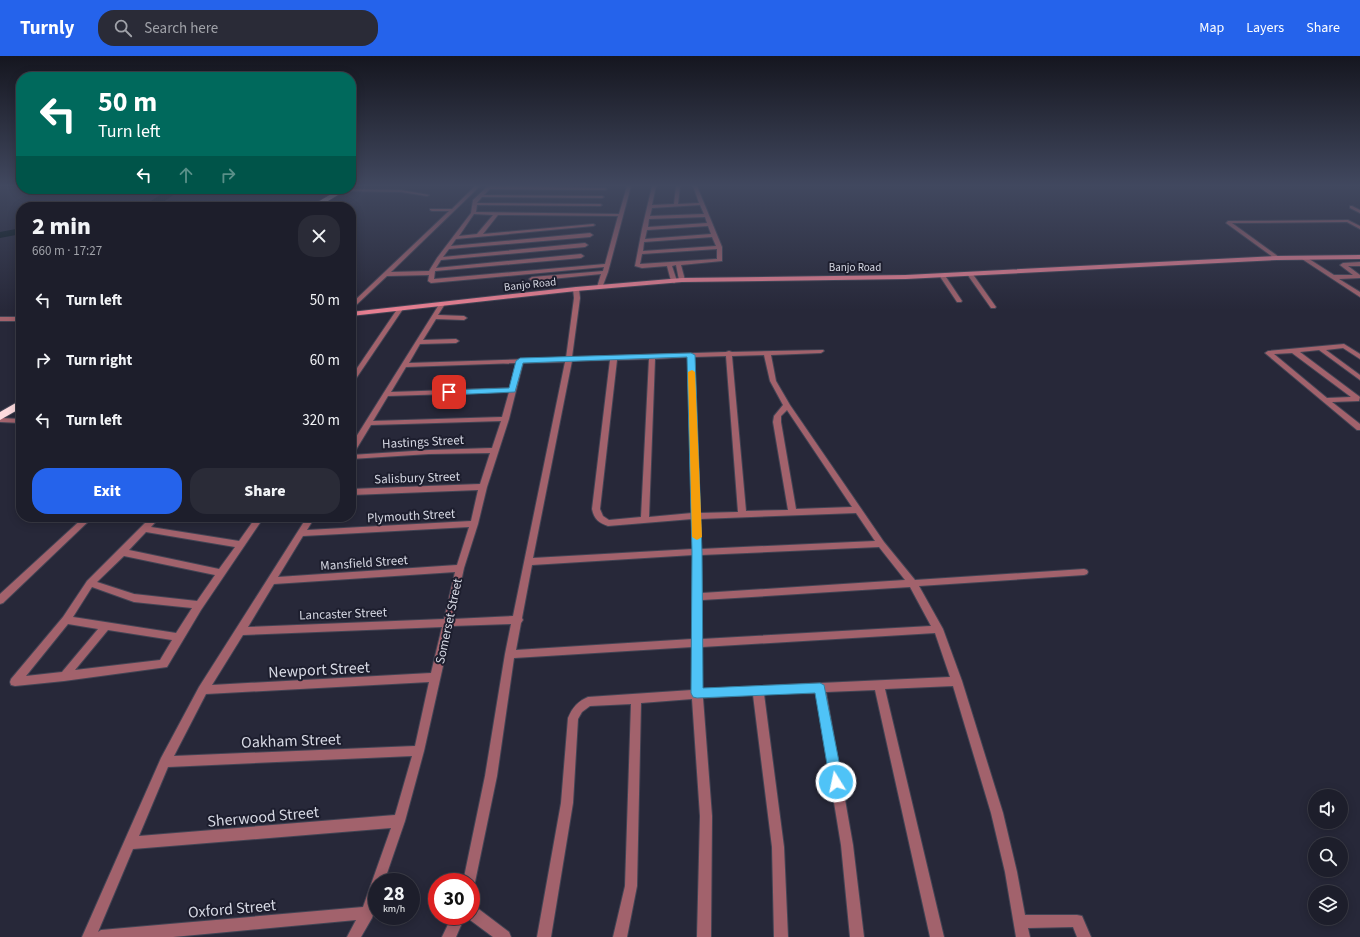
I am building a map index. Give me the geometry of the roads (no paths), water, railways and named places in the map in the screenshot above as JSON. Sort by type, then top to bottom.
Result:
[{"type":"highway","points":[[0,419],[16,407]]},
{"type":"street","points":[[356,302],[435,227]]},
{"type":"street","points":[[462,227],[439,259],[432,271],[430,280],[436,282],[607,265]]},
{"type":"street","points":[[479,235],[485,227]]},
{"type":"street","points":[[454,238],[569,227]]},
{"type":"street","points":[[576,268],[592,227]]},
{"type":"street","points":[[600,287],[617,227]]},
{"type":"street","points":[[669,227],[644,229],[637,264],[639,266],[716,261],[721,257],[719,247],[711,227]]},
{"type":"street","points":[[1234,227],[1277,258]]},
{"type":"street","points":[[447,248],[590,235]]},
{"type":"street","points":[[642,241],[714,235]]},
{"type":"street","points":[[439,259],[585,245]]},
{"type":"street","points":[[640,253],[719,247]]},
{"type":"street","points":[[386,274],[432,271],[581,256]]},
{"type":"street","name":"Banjo Road","points":[[356,313],[576,289],[682,280],[942,275],[1277,258],[1360,257]]},
{"type":"street","points":[[1304,258],[1326,272],[1334,275],[1342,277],[1359,277]]},
{"type":"street","points":[[1312,258],[1360,295]]},
{"type":"street","points":[[678,263],[682,280]]},
{"type":"street","points":[[669,264],[674,281]]},
{"type":"street","points":[[1359,277],[1343,265],[1360,264]]},
{"type":"street","points":[[532,279],[605,272]]},
{"type":"street","points":[[970,274],[993,307]]},
{"type":"street","points":[[942,275],[959,301]]},
{"type":"street","points":[[1342,277],[1360,290]]},
{"type":"street","points":[[471,873],[491,776],[510,654],[569,359],[577,298],[576,289]]},
{"type":"street","points":[[1353,290],[1360,290]]},
{"type":"street","points":[[356,443],[442,304]]},
{"type":"street","points":[[356,374],[400,309]]},
{"type":"street","points":[[433,318],[464,318]]},
{"type":"street","points":[[0,319],[16,319]]},
{"type":"street","points":[[419,342],[456,341]]},
{"type":"street","points":[[1360,357],[1344,346],[1268,353],[1360,428]]},
{"type":"street","points":[[1320,348],[1360,378]]},
{"type":"street","points":[[1293,350],[1359,399]]},
{"type":"street","points":[[404,365],[822,351]]},
{"type":"street","points":[[729,353],[742,514]]},
{"type":"street","points":[[766,353],[773,381],[787,405],[881,544],[913,584],[938,629],[957,681],[997,813],[1023,937]]},
{"type":"street","points":[[691,355],[697,552],[697,693],[706,816],[704,937]]},
{"type":"street","points":[[645,521],[652,356]]},
{"type":"street","points":[[614,357],[596,509],[598,517],[608,523],[696,516],[858,510]]},
{"type":"street","name":"Somerset Street","points":[[381,873],[399,821],[419,751],[460,568],[474,524],[483,487],[505,419],[520,361]]},
{"type":"street","points":[[386,394],[512,390]]},
{"type":"street","points":[[1327,400],[1359,399]]},
{"type":"street","points":[[787,405],[778,416],[777,422],[792,512]]},
{"type":"street","points":[[0,419],[16,421]]},
{"type":"street","points":[[368,424],[505,419]]},
{"type":"street","name":"Hastings Street","points":[[356,457],[496,450]]},
{"type":"street","name":"Salisbury Street","points":[[356,492],[483,487]]},
{"type":"street","points":[[0,600],[84,522]]},
{"type":"street","points":[[151,522],[90,583],[66,620],[15,682],[163,664],[198,606],[257,522]]},
{"type":"street","points":[[89,937],[165,762],[203,690],[308,522]]},
{"type":"street","name":"Plymouth Street","points":[[302,533],[474,524]]},
{"type":"street","points":[[145,529],[241,545]]},
{"type":"street","points":[[528,562],[697,552],[881,544]]},
{"type":"street","points":[[122,552],[220,573]]},
{"type":"street","name":"Mansfield Street","points":[[270,581],[460,568]]},
{"type":"street","points":[[697,597],[1084,572]]},
{"type":"street","points":[[90,583],[134,598],[198,606]]},
{"type":"street","points":[[66,620],[178,637]]},
{"type":"street","name":"Lancaster Street","points":[[239,631],[518,620]]},
{"type":"street","points":[[64,677],[105,627]]},
{"type":"street","points":[[510,654],[938,629]]},
{"type":"street","name":"Newport Street","points":[[203,690],[436,677]]},
{"type":"street","points":[[544,937],[567,803],[573,718],[578,709],[588,702],[697,693],[957,681]]},
{"type":"street","points":[[880,685],[937,937]]},
{"type":"street","points":[[820,688],[847,845],[857,937]]},
{"type":"street","points":[[758,690],[778,847],[781,937]]},
{"type":"street","points":[[620,937],[631,886],[636,698]]},
{"type":"street","name":"Oakham Street","points":[[165,762],[419,751]]},
{"type":"street","name":"Sherwood Street","points":[[130,843],[399,821]]},
{"type":"street","name":"Somerset Street","points":[[354,937],[368,910]]},
{"type":"street","name":"Oxford Street","points":[[101,937],[367,913]]},
{"type":"street","points":[[480,919],[504,937]]},
{"type":"street","points":[[1021,922],[1077,921],[1084,937]]},
{"type":"street","points":[[449,937],[455,925]]},
{"type":"waterway","points":[[0,235],[16,232]]}]
